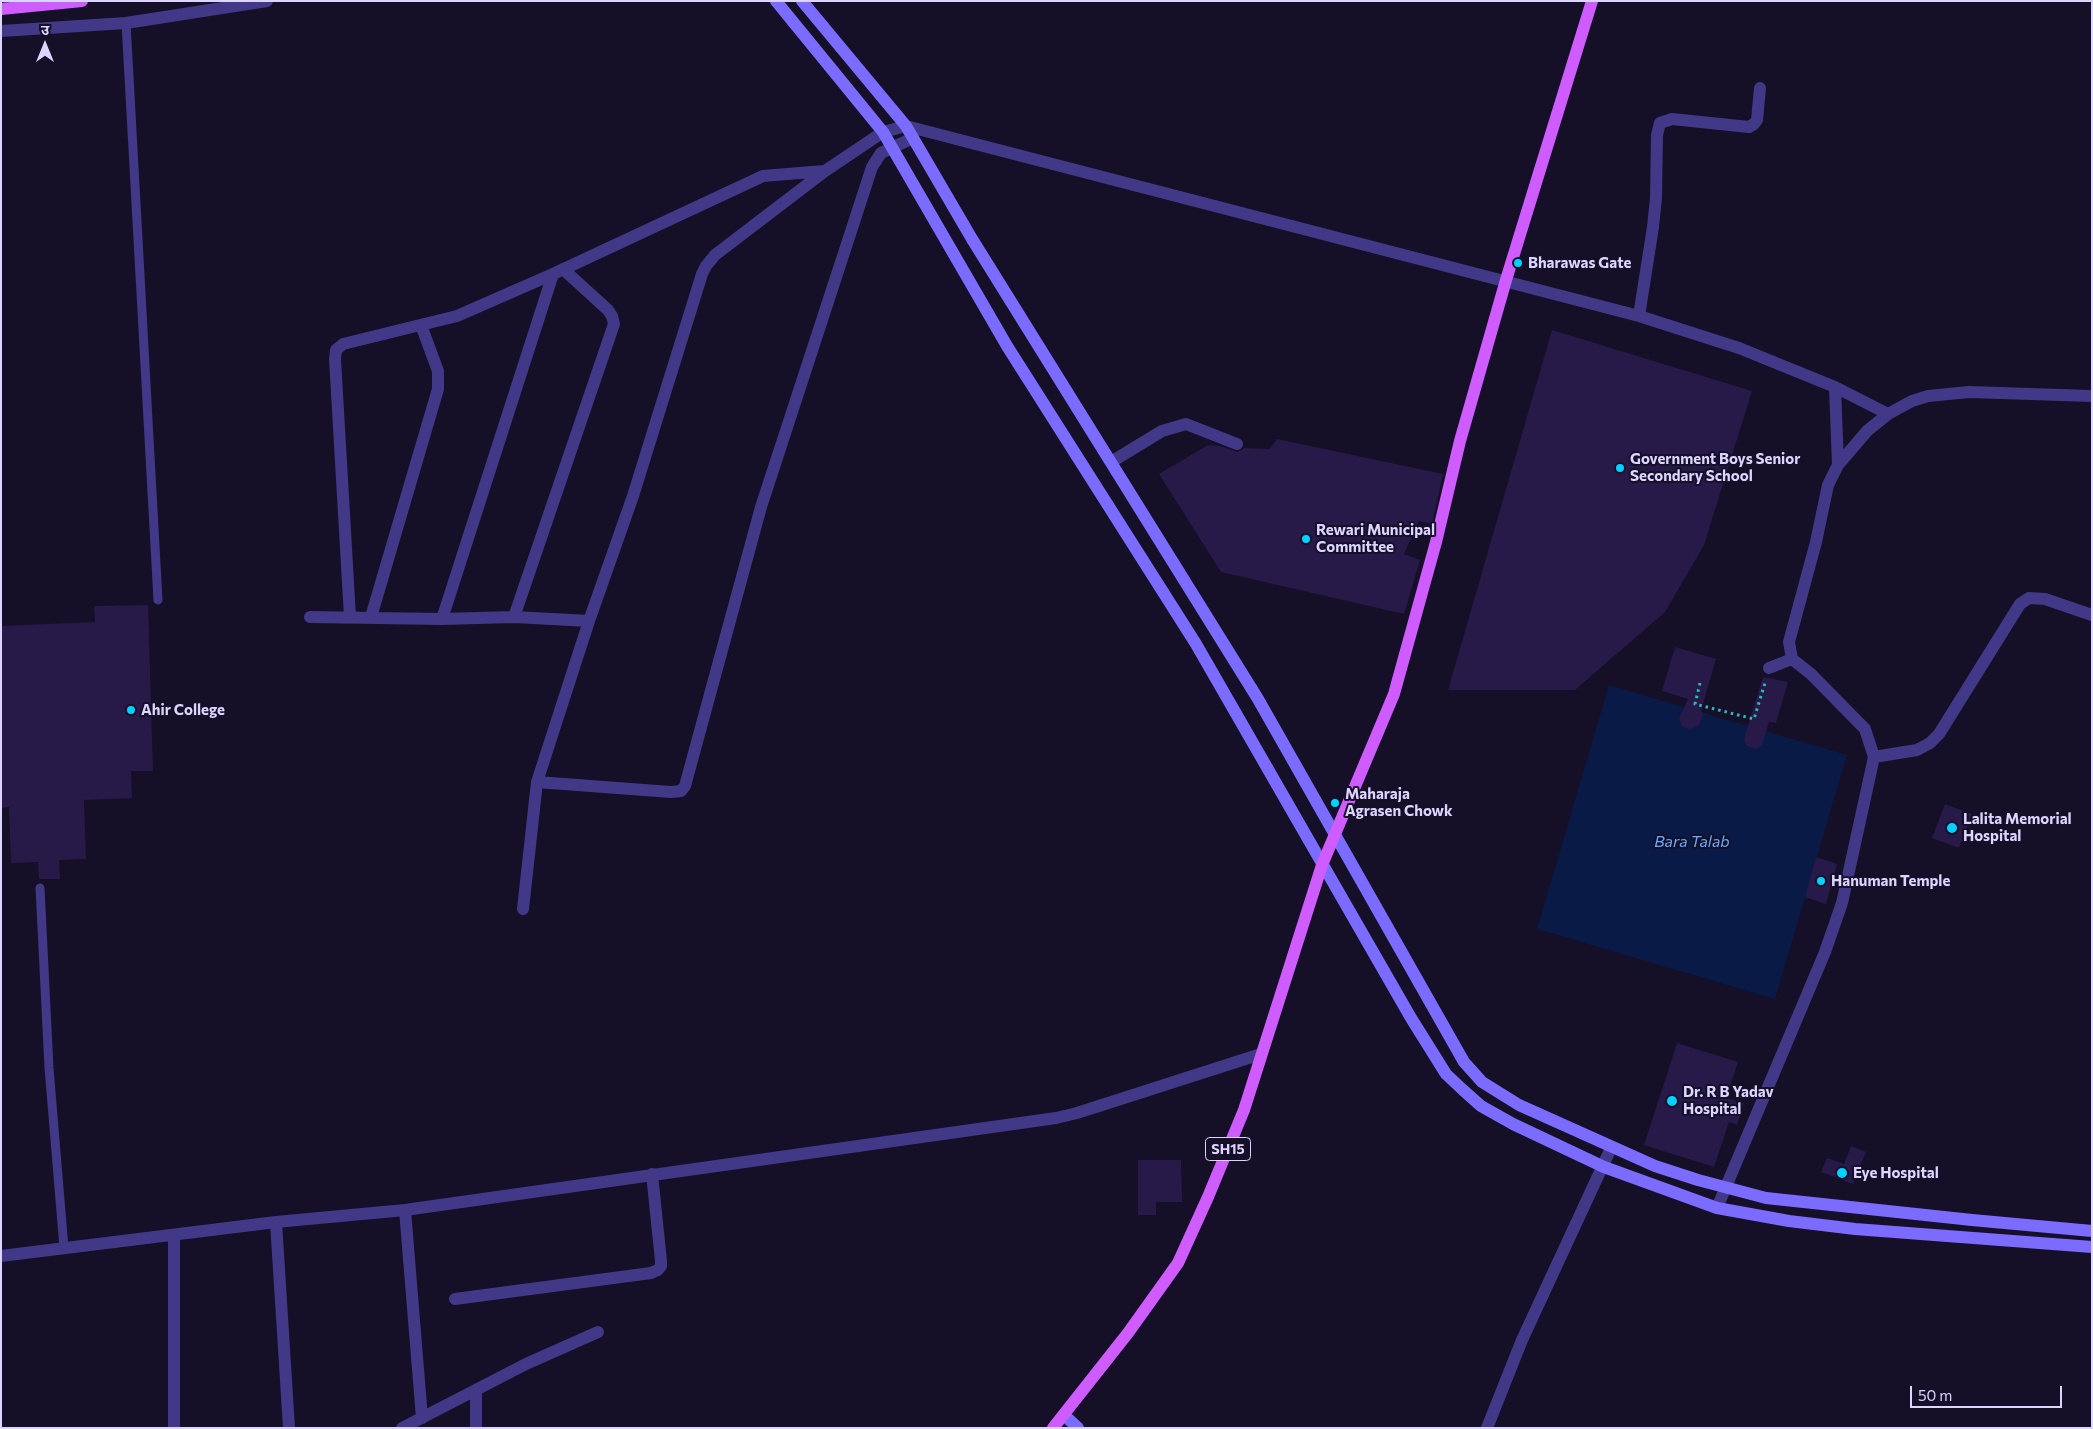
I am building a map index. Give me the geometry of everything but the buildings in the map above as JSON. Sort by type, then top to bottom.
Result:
[{"type":"main road","points":[[1,9],[82,1]]},
{"type":"main road","points":[[776,1],[883,132],[1007,346],[1196,644],[1410,1018],[1446,1074],[1481,1106],[1513,1124],[1604,1167],[1718,1208],[1789,1221],[1855,1230],[2092,1246]]},
{"type":"main road","points":[[802,1],[906,126],[972,239],[1258,698],[1464,1062],[1482,1082],[1519,1105],[1654,1166],[1766,1198],[2092,1231]]},
{"type":"main road","points":[[1335,835],[1394,694],[1436,542],[1460,441],[1506,280],[1592,1]]},
{"type":"main road","name":"SH15","points":[[1053,1428],[1128,1333],[1178,1263],[1208,1198],[1244,1110],[1322,864],[1335,835]]},
{"type":"main road","points":[[1064,1415],[1078,1428]]},
{"type":"street","points":[[1,31],[126,23],[267,1]]},
{"type":"street","points":[[1639,316],[1653,226],[1656,198],[1657,135],[1660,124],[1672,120],[1749,127],[1757,120],[1760,88]]},
{"type":"street","points":[[523,909],[536,782],[589,621],[633,496],[696,289],[706,266],[715,255],[825,171],[883,132],[906,126],[1639,316],[1739,348],[1835,388],[1888,414]]},
{"type":"street","points":[[536,782],[671,792],[681,792],[685,786],[761,507],[872,167],[881,154],[913,138]]},
{"type":"street","points":[[350,617],[335,360],[336,350],[343,344],[457,316],[763,176],[825,171]]},
{"type":"street","points":[[514,617],[614,324],[608,310],[558,271]]},
{"type":"street","points":[[442,619],[558,271]]},
{"type":"street","points":[[371,617],[438,389],[438,371],[421,325]]},
{"type":"street","points":[[1835,388],[1838,464]]},
{"type":"street","points":[[1718,1208],[1824,952],[1839,911],[1874,757],[1865,729],[1810,674],[1792,659],[1789,642],[1816,542],[1828,485],[1838,464],[1867,431],[1888,414],[1912,401],[1944,393],[2024,393],[2092,396]]},
{"type":"street","points":[[1111,462],[1162,431],[1186,424],[1237,444]]},
{"type":"street","points":[[1874,757],[1917,750],[1930,743],[1939,734],[2020,604],[2029,598],[2045,599],[2092,615]]},
{"type":"street","points":[[310,617],[442,619],[514,617],[589,621]]},
{"type":"street","points":[[1769,668],[1792,659]]},
{"type":"street","points":[[1,1256],[276,1222],[405,1210],[1056,1118],[1261,1054]]},
{"type":"street","points":[[1487,1428],[1526,1331],[1563,1249],[1604,1167],[1611,1148]]},
{"type":"street","points":[[454,1299],[651,1273],[658,1270],[661,1266],[661,1261],[652,1174]]},
{"type":"street","points":[[405,1210],[422,1418]]},
{"type":"street","points":[[276,1222],[289,1428]]},
{"type":"street","points":[[174,1234],[174,1428]]},
{"type":"street","points":[[402,1428],[526,1364],[598,1332]]},
{"type":"street","points":[[476,1390],[476,1428]]},
{"type":"lane","points":[[126,23],[158,600]]},
{"type":"lane","points":[[40,888],[49,1068],[64,1248]]},
{"type":"path","points":[[1700,683],[1695,704],[1754,719],[1769,668]]},
{"type":"water","name":"Bara Talab","points":[[1609,685],[1847,755],[1775,999],[1537,929]]},
{"type":"place","name":"Bharawas Gate","points":[[1518,263]]},
{"type":"place","name":"Government Boys Senior Secondary School","points":[[1620,468]]},
{"type":"place","name":"Rewari Municipal Committee","points":[[1306,539]]},
{"type":"place","name":"Ahir College","points":[[131,710]]},
{"type":"place","name":"Maharaja Agrasen Chowk","points":[[1335,803]]},
{"type":"place","name":"Lalita Memorial Hospital","points":[[1952,828]]},
{"type":"place","name":"Hanuman Temple","points":[[1821,881]]},
{"type":"place","name":"Dr. R B Yadav Hospital","points":[[1672,1101]]},
{"type":"place","name":"Eye Hospital","points":[[1842,1173]]}]
